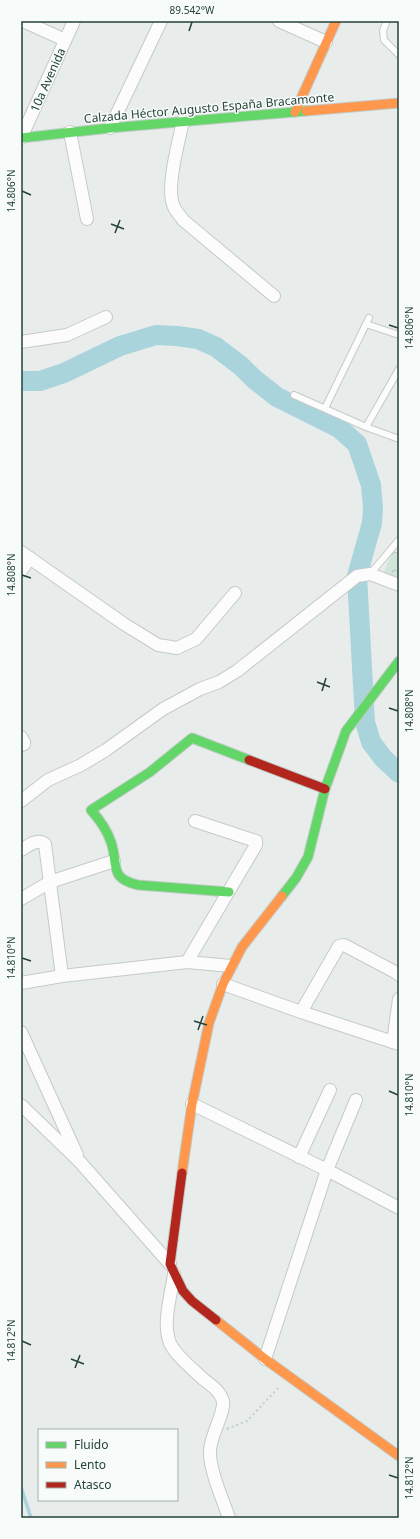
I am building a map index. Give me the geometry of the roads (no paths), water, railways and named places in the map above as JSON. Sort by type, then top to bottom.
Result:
[{"type":"street","points":[[23,21],[65,40]]},
{"type":"street","name":"10a Avenida","points":[[21,138],[74,21]]},
{"type":"street","points":[[110,128],[161,21]]},
{"type":"street","points":[[279,21],[326,42]]},
{"type":"street","points":[[295,112],[336,21]]},
{"type":"street","name":"Calzada Héctor Augusto España Bracamonte","points":[[21,138],[183,121],[399,103]]},
{"type":"street","points":[[183,121],[172,177],[174,207],[183,220],[274,296]]},
{"type":"street","points":[[70,132],[86,219]]},
{"type":"street","points":[[21,342],[67,335],[106,316]]},
{"type":"street","points":[[21,572],[25,555],[124,624],[158,645],[177,648],[196,639],[235,593]]},
{"type":"street","points":[[21,801],[48,780],[81,765],[106,750],[162,709],[200,688],[219,682],[237,671],[357,576],[370,574],[399,585]]},
{"type":"street","points":[[229,1518],[215,1478],[210,1451],[213,1434],[221,1416],[223,1402],[218,1392],[186,1364],[170,1344],[166,1325],[192,1104],[209,1024],[231,966],[242,947],[296,878],[308,857],[325,789],[346,731],[399,661]]},
{"type":"street","points":[[21,737],[24,742],[21,746]]},
{"type":"street","points":[[229,892],[131,884],[124,882],[117,876],[114,869],[114,853],[105,828],[91,810],[150,772],[192,738],[325,789]]},
{"type":"street","points":[[187,962],[254,851],[256,845],[256,841],[195,821]]},
{"type":"street","points":[[21,850],[33,843],[39,842],[45,844],[62,976]]},
{"type":"street","points":[[21,899],[50,882],[114,862]]},
{"type":"street","points":[[301,1012],[339,946],[344,945],[395,972],[399,976]]},
{"type":"street","points":[[21,983],[62,976],[187,962],[231,966]]},
{"type":"street","points":[[223,984],[301,1012],[396,1043],[399,999]]},
{"type":"street","points":[[21,1032],[80,1162]]},
{"type":"street","points":[[299,1156],[330,1090]]},
{"type":"street","points":[[264,1359],[327,1170],[356,1100]]},
{"type":"street","points":[[192,1104],[327,1170],[399,1208]]},
{"type":"street","points":[[21,1105],[80,1162],[172,1269],[183,1291],[192,1301],[264,1359],[399,1456]]},
{"type":"lane","points":[[387,21],[383,30],[384,40],[399,55]]},
{"type":"lane","points":[[325,408],[369,318]]},
{"type":"lane","points":[[366,324],[399,336]]},
{"type":"lane","points":[[366,427],[399,369]]},
{"type":"lane","points":[[294,395],[366,427],[399,439]]},
{"type":"lane","points":[[370,574],[399,540]]},
{"type":"waterway","points":[[21,381],[40,381],[64,373],[120,346],[156,335],[198,339],[216,347],[277,397],[339,428],[357,444],[371,485],[373,508],[372,523],[357,576],[365,722],[371,742],[383,758],[399,773]]},
{"type":"waterway","points":[[21,1487],[31,1518]]}]
